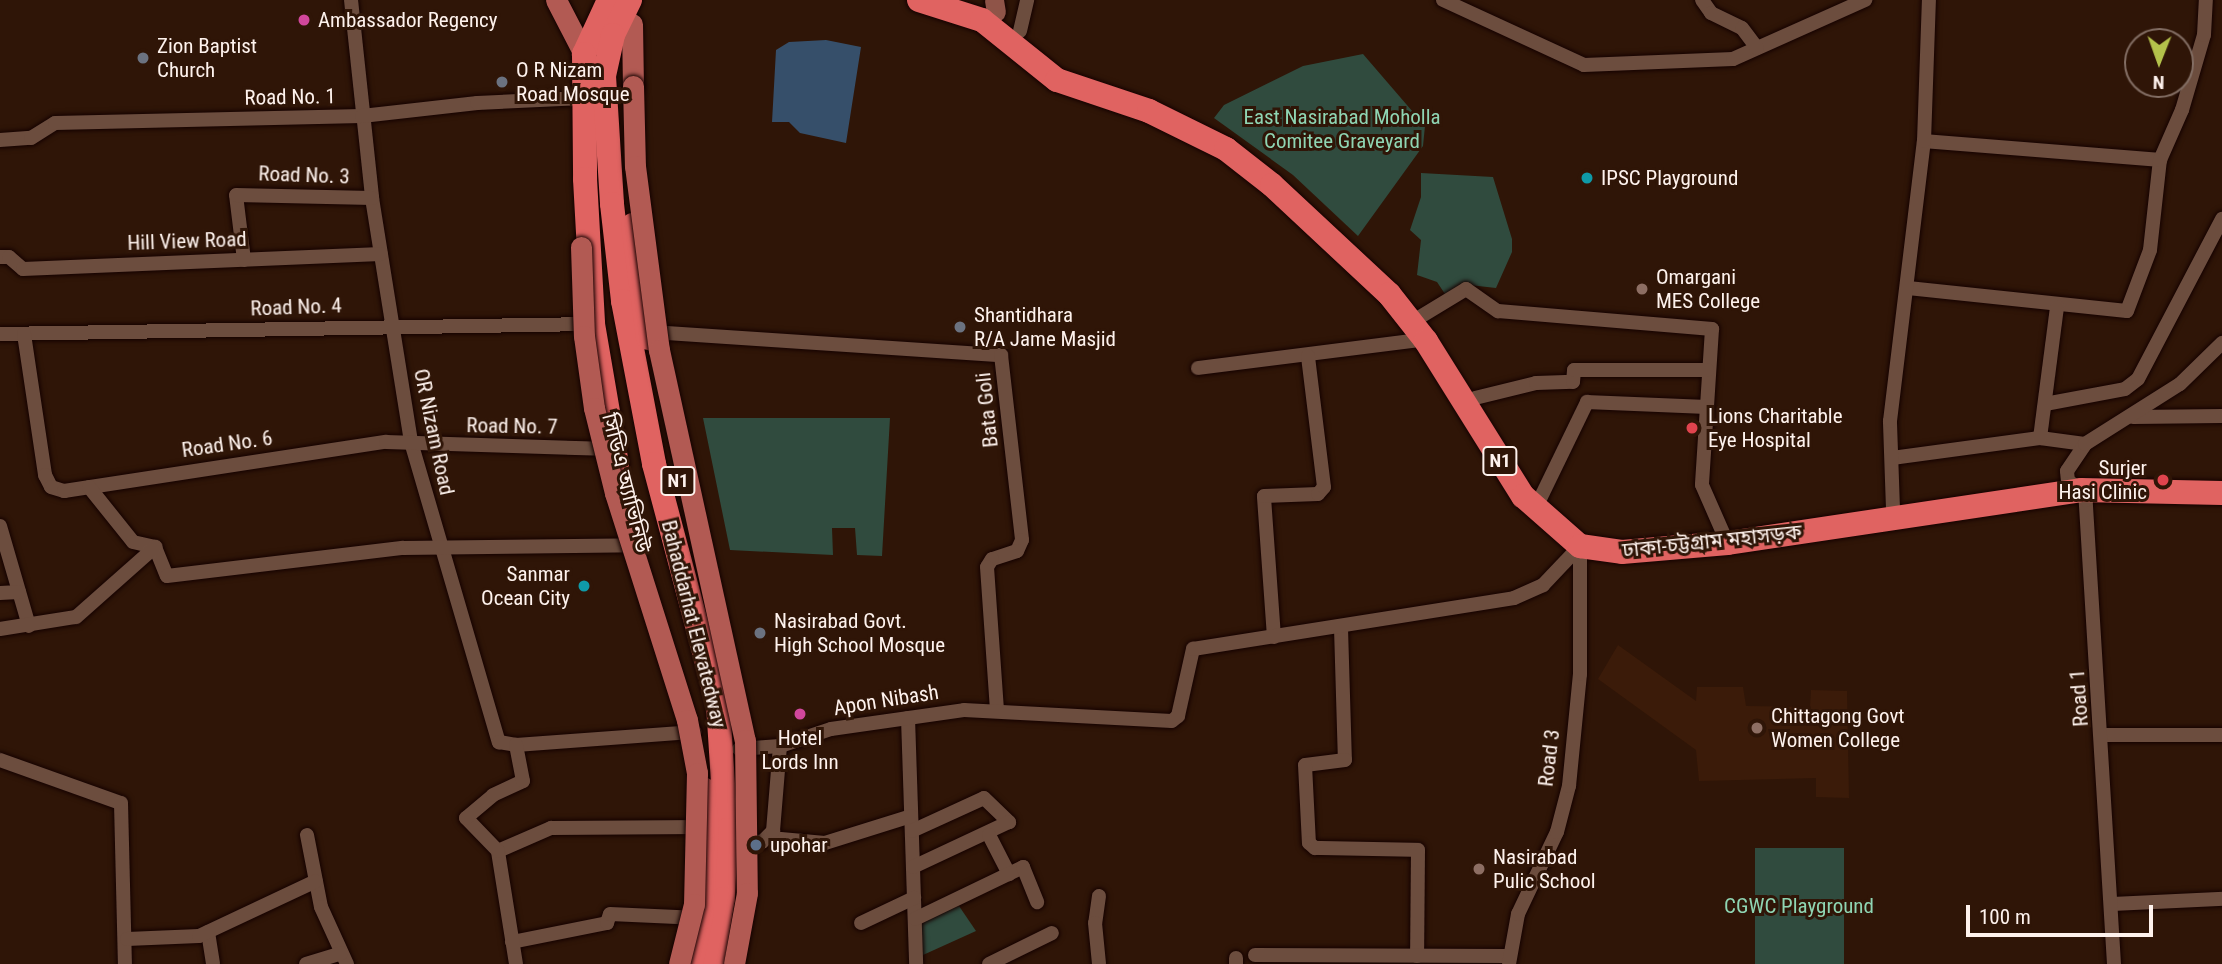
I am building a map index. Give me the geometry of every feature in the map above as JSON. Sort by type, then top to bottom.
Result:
[{"type":"highway","name":"সিডিএ অ্যাভিনিউ","points":[[609,0],[584,54],[585,184],[593,324],[613,449],[696,732],[707,827],[701,918],[691,964]]},
{"type":"highway","name":"Bahaddarhat Elevatedway","points":[[621,0],[602,34],[594,74],[600,198],[620,360],[656,527],[700,698],[710,761],[715,821],[698,964]]},
{"type":"highway","name":"N1","points":[[647,0],[631,12],[622,57],[619,103],[646,332],[719,641],[737,750],[743,841],[732,964]]},
{"type":"highway","name":"ঢাকা-চট্টগ্রাম মহাসড়ক","points":[[919,0],[982,20],[1065,84],[1149,111],[1226,149],[1360,266],[1426,331],[1523,496],[1580,546],[1622,552],[1728,544],[2075,485],[2222,493]]},
{"type":"highway","name":"ঢাকা-চট্টগ্রাম মহাসড়ক","points":[[974,0],[995,6],[1060,65],[1091,80],[1170,104],[1217,126],[1324,218],[1393,284],[1475,398],[1540,499],[1577,531],[1602,540],[1724,535],[2075,485],[2222,485]]},
{"type":"highway","name":"Bahaddarhat Elevatedway","points":[[631,12],[613,35],[604,76],[612,204],[623,300],[651,452],[718,704],[726,830],[723,899],[712,964]]},
{"type":"main road","points":[[556,0],[584,54]]},
{"type":"main road","points":[[631,12],[635,166],[659,351],[745,740],[747,893],[732,964]]},
{"type":"main road","points":[[585,184],[581,247],[584,336],[594,408],[614,493],[687,720],[697,772],[694,904],[679,964]]},
{"type":"street","name":"OR Nizam Road","points":[[351,0],[372,198],[411,442],[499,742],[510,745],[523,782],[493,795],[466,818],[498,851]]},
{"type":"street","points":[[1020,31],[1027,0]]},
{"type":"street","points":[[1443,0],[1584,65],[1728,59],[1865,0]]},
{"type":"street","points":[[1702,0],[1710,13],[1742,28],[1758,48]]},
{"type":"street","points":[[1893,509],[1890,421],[1924,141],[1929,0]]},
{"type":"street","points":[[1908,288],[2057,307],[2127,312],[2150,250],[2160,160],[2182,110],[2204,35],[2206,0]]},
{"type":"street","name":"Road No. 1","points":[[0,140],[31,138],[55,123],[362,117],[477,103],[583,98]]},
{"type":"street","points":[[1924,141],[2160,160]]},
{"type":"street","name":"Road No. 3","points":[[244,260],[236,195],[372,198]]},
{"type":"street","points":[[2045,404],[2125,389],[2138,379],[2222,219]]},
{"type":"street","name":"Hill View Road","points":[[0,257],[9,257],[23,269],[381,254]]},
{"type":"street","points":[[1198,368],[1308,356],[1426,331],[1465,289],[1498,311],[1712,329],[1707,370],[1702,485],[1724,535]]},
{"type":"street","points":[[2040,438],[2057,307]]},
{"type":"street","name":"Road No. 4","points":[[0,334],[391,324],[593,324]]},
{"type":"street","name":"Bata Goli","points":[[646,332],[1001,355],[1022,540],[1017,551],[992,559],[987,567],[996,710]]},
{"type":"street","name":"Road No. 6","points":[[24,334],[45,475],[51,488],[64,491],[362,445],[411,442]]},
{"type":"street","points":[[1892,458],[2040,438],[2085,444],[2132,417],[2180,384],[2222,343]]},
{"type":"street","points":[[1308,356],[1324,487],[1318,494],[1264,496],[1274,637],[1514,598],[1543,584],[1580,546]]},
{"type":"street","points":[[1475,398],[1536,383],[1573,382],[1574,370],[1707,370]]},
{"type":"street","points":[[1540,499],[1587,402],[1706,407]]},
{"type":"street","points":[[2132,417],[2222,416]]},
{"type":"street","name":"Road No. 7","points":[[411,442],[613,449]]},
{"type":"street","name":"Road 1","points":[[2085,444],[2070,461],[2103,735],[2114,904],[2114,964]]},
{"type":"street","points":[[89,487],[134,542],[155,547]]},
{"type":"street","points":[[0,526],[29,626]]},
{"type":"street","points":[[155,547],[167,576],[186,577],[403,548],[639,545]]},
{"type":"street","name":"Road 3","points":[[1508,960],[1518,914],[1557,832],[1569,786],[1580,674],[1580,546]]},
{"type":"street","points":[[0,629],[76,617],[155,547]]},
{"type":"street","points":[[0,593],[19,592]]},
{"type":"street","points":[[1341,628],[1345,760],[1305,765],[1309,844],[1315,848],[1418,850],[1424,958]]},
{"type":"street","name":"Apon Nibash","points":[[737,750],[780,746],[831,729],[908,718],[996,710],[1172,721],[1178,716],[1191,651],[1274,637]]},
{"type":"street","points":[[908,718],[916,964]]},
{"type":"street","points":[[510,745],[696,732]]},
{"type":"street","points":[[2103,735],[2222,735]]},
{"type":"street","points":[[770,838],[780,746]]},
{"type":"street","points":[[0,760],[121,803],[127,939],[125,964]]},
{"type":"street","points":[[912,831],[984,798],[1009,822],[989,835],[913,867]]},
{"type":"street","points":[[743,841],[770,838],[825,843],[911,816]]},
{"type":"street","points":[[516,964],[498,851],[551,828],[707,827]]},
{"type":"street","points":[[306,964],[344,958],[327,925],[307,835]]},
{"type":"street","points":[[989,835],[1009,874]]},
{"type":"street","points":[[915,919],[1025,869],[1037,902]]},
{"type":"street","points":[[127,939],[199,936],[316,881]]},
{"type":"street","points":[[1099,896],[1099,964]]},
{"type":"street","points":[[861,923],[914,898]]},
{"type":"street","points":[[2114,904],[2222,899]]},
{"type":"street","points":[[512,942],[607,923],[610,914],[701,918]]},
{"type":"street","points":[[208,932],[213,964]]},
{"type":"street","points":[[989,964],[1052,933]]},
{"type":"street","points":[[1255,955],[1508,960]]},
{"type":"shaded area","name":"Chittagong Govt Women College","points":[[1618,645],[1696,701],[1697,687],[1743,687],[1746,706],[1810,707],[1811,690],[1847,691],[1849,798],[1816,797],[1816,778],[1699,781],[1696,750],[1598,679]]},
{"type":"green space","name":"East Nasirabad Moholla Comitee Graveyard","points":[[1363,54],[1425,126],[1423,146],[1358,236],[1293,175],[1214,118],[1224,105],[1303,66]]},
{"type":"green space","points":[[1421,173],[1493,177],[1512,239],[1512,252],[1496,288],[1469,285],[1447,297],[1437,282],[1417,275],[1421,240],[1410,230],[1421,197]]},
{"type":"green space","points":[[703,418],[890,418],[882,556],[857,555],[855,528],[832,528],[833,555],[730,550]]},
{"type":"green space","name":"CGWC Playground","points":[[1755,848],[1844,848],[1844,964],[1755,964]]},
{"type":"green space","points":[[959,906],[976,931],[923,955],[919,921]]},
{"type":"water","points":[[826,40],[861,47],[846,143],[800,133],[789,122],[772,122],[776,50],[789,42]]},
{"type":"place","name":"Ambassador Regency","points":[[304,20]]},
{"type":"place","name":"Zion Baptist Church","points":[[143,58]]},
{"type":"place","name":"O R Nizam Road Mosque","points":[[502,82]]},
{"type":"place","name":"IPSC Playground","points":[[1587,178]]},
{"type":"place","name":"Omargani MES College","points":[[1642,289]]},
{"type":"place","name":"Shantidhara R/A Jame Masjid","points":[[960,327]]},
{"type":"place","name":"Lions Charitable Eye Hospital","points":[[1692,428]]},
{"type":"place","name":"Surjer Hasi Clinic","points":[[2163,480]]},
{"type":"place","name":"Sanmar Ocean City","points":[[584,586]]},
{"type":"place","name":"Nasirabad Govt. High School Mosque","points":[[760,633]]},
{"type":"place","name":"Hotel Lords Inn","points":[[800,714]]},
{"type":"place","name":"Chittagong Govt Women College","points":[[1757,728]]},
{"type":"place","name":"upohar","points":[[756,845]]},
{"type":"place","name":"Nasirabad Pulic School","points":[[1479,869]]}]
